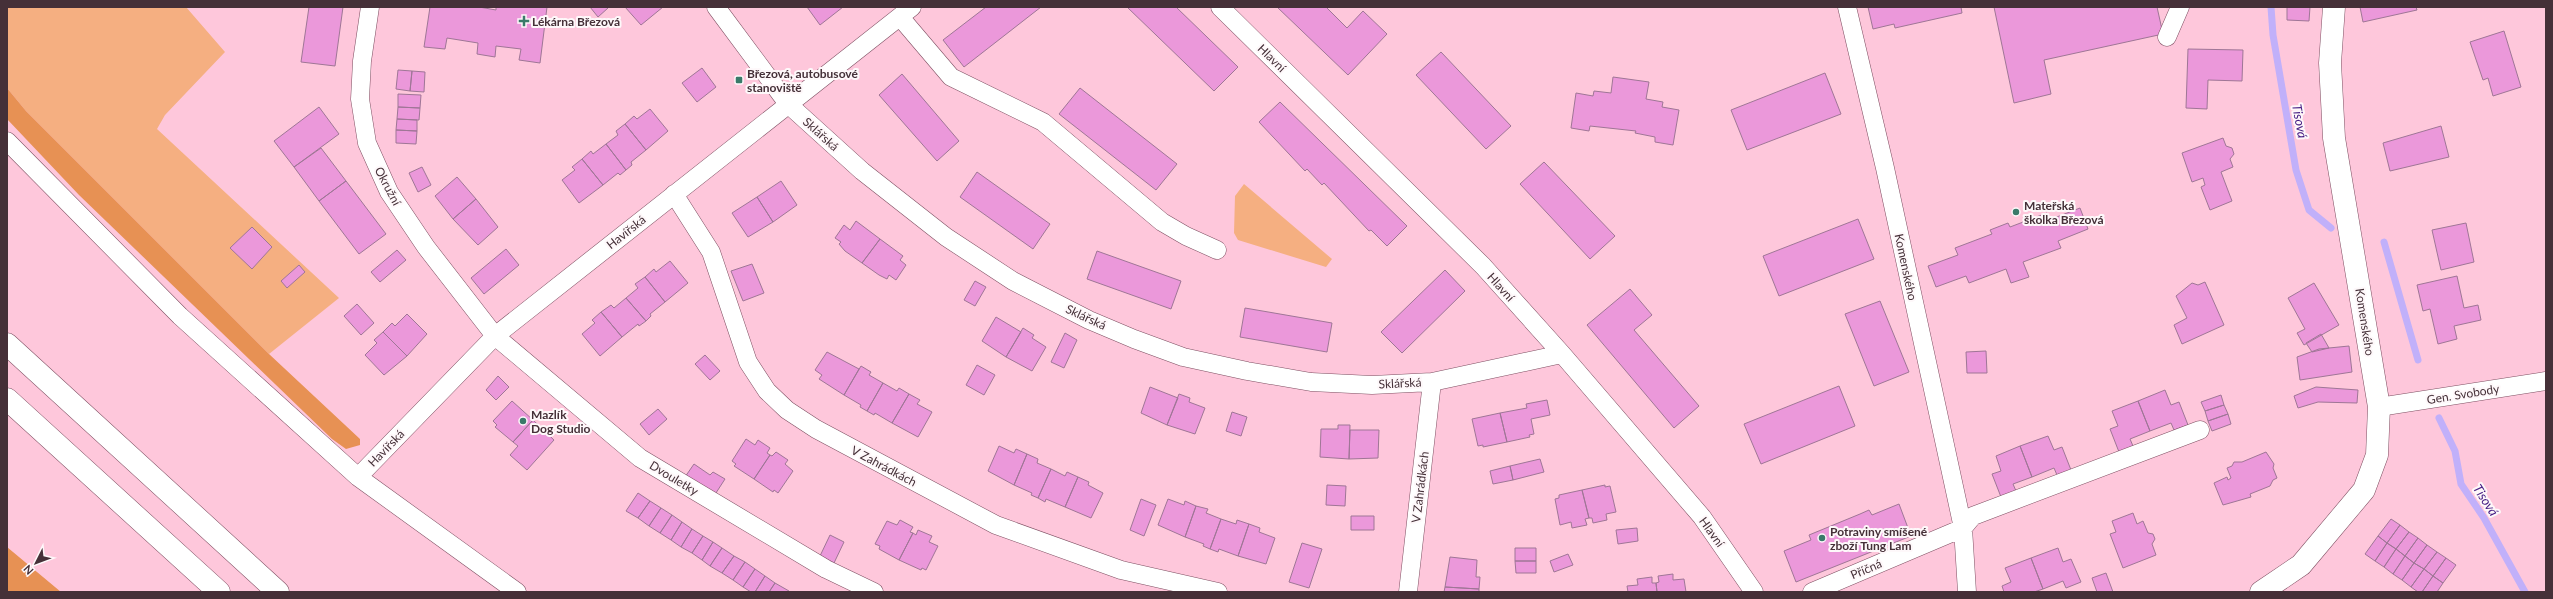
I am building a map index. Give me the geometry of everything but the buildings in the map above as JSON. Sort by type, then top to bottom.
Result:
[{"type":"main road","name":"Komenského","points":[[2261,592],[2301,564],[2364,490],[2377,455],[2379,407],[2334,138],[2330,63],[2334,7]]},
{"type":"main road","points":[[7,344],[278,592]]},
{"type":"main road","points":[[7,399],[219,592]]},
{"type":"street","name":"Okružní","points":[[370,7],[362,61],[360,99],[367,143],[389,192],[426,247],[495,336]]},
{"type":"street","name":"Sklářská","points":[[716,7],[788,104],[862,171],[946,237],[1013,281],[1089,320],[1134,339],[1183,357],[1246,371],[1311,382],[1372,385],[1432,382],[1562,354]]},
{"type":"street","name":"Hlavní","points":[[1220,7],[1434,217],[1562,354],[1702,517],[1754,592]]},
{"type":"street","name":"Komenského","points":[[1847,7],[1885,168],[1963,528],[1967,592]]},
{"type":"street","points":[[2167,37],[2180,7]]},
{"type":"street","name":"Havířská","points":[[358,477],[495,336],[906,12]]},
{"type":"street","points":[[906,12],[951,77],[1043,122],[1162,222],[1186,236],[1217,250]]},
{"type":"street","points":[[7,141],[180,316],[358,477],[517,592]]},
{"type":"street","name":"V Zahrádkách","points":[[674,194],[711,252],[748,362],[767,391],[787,410],[816,430],[996,525],[1121,570],[1218,592]]},
{"type":"street","name":"Dvouletky","points":[[495,336],[640,458],[826,569],[874,592]]},
{"type":"street","name":"Gen. Svobody","points":[[2379,407],[2546,381]]},
{"type":"street","name":"V Zahrádkách","points":[[1408,592],[1432,382]]},
{"type":"street","points":[[1963,528],[1973,516],[2200,430]]},
{"type":"street","name":"Příčná","points":[[1812,592],[1963,528]]},
{"type":"shaded area","points":[[7,7],[186,7],[225,52],[165,115],[157,129],[339,298],[269,354],[26,111],[7,88]]},
{"type":"shaded area","points":[[7,88],[26,111],[269,354],[360,439],[360,445],[346,449],[332,439],[79,195],[7,119]]},
{"type":"shaded area","points":[[1244,184],[1332,259],[1326,267],[1238,240],[1234,233],[1235,196]]},
{"type":"shaded area","points":[[7,547],[61,592],[7,592]]},
{"type":"waterway","name":"Tisová","points":[[2271,7],[2273,35],[2296,170],[2309,210],[2331,228]]},
{"type":"waterway","name":"Tisová","points":[[2384,242],[2418,360]]},
{"type":"waterway","name":"Tisová","points":[[2439,418],[2455,451],[2461,484],[2484,518],[2525,592]]},
{"type":"place","name":"Lékárna Březová","points":[[524,21]]},
{"type":"place","name":"Březová, autobusové stanoviště","points":[[739,80]]},
{"type":"place","name":"Mateřská školka Březová","points":[[2016,212]]},
{"type":"place","name":"Mazlík Dog Studio","points":[[523,421]]},
{"type":"place","name":"Potraviny smíšené zboží Tung Lam","points":[[1822,538]]}]
